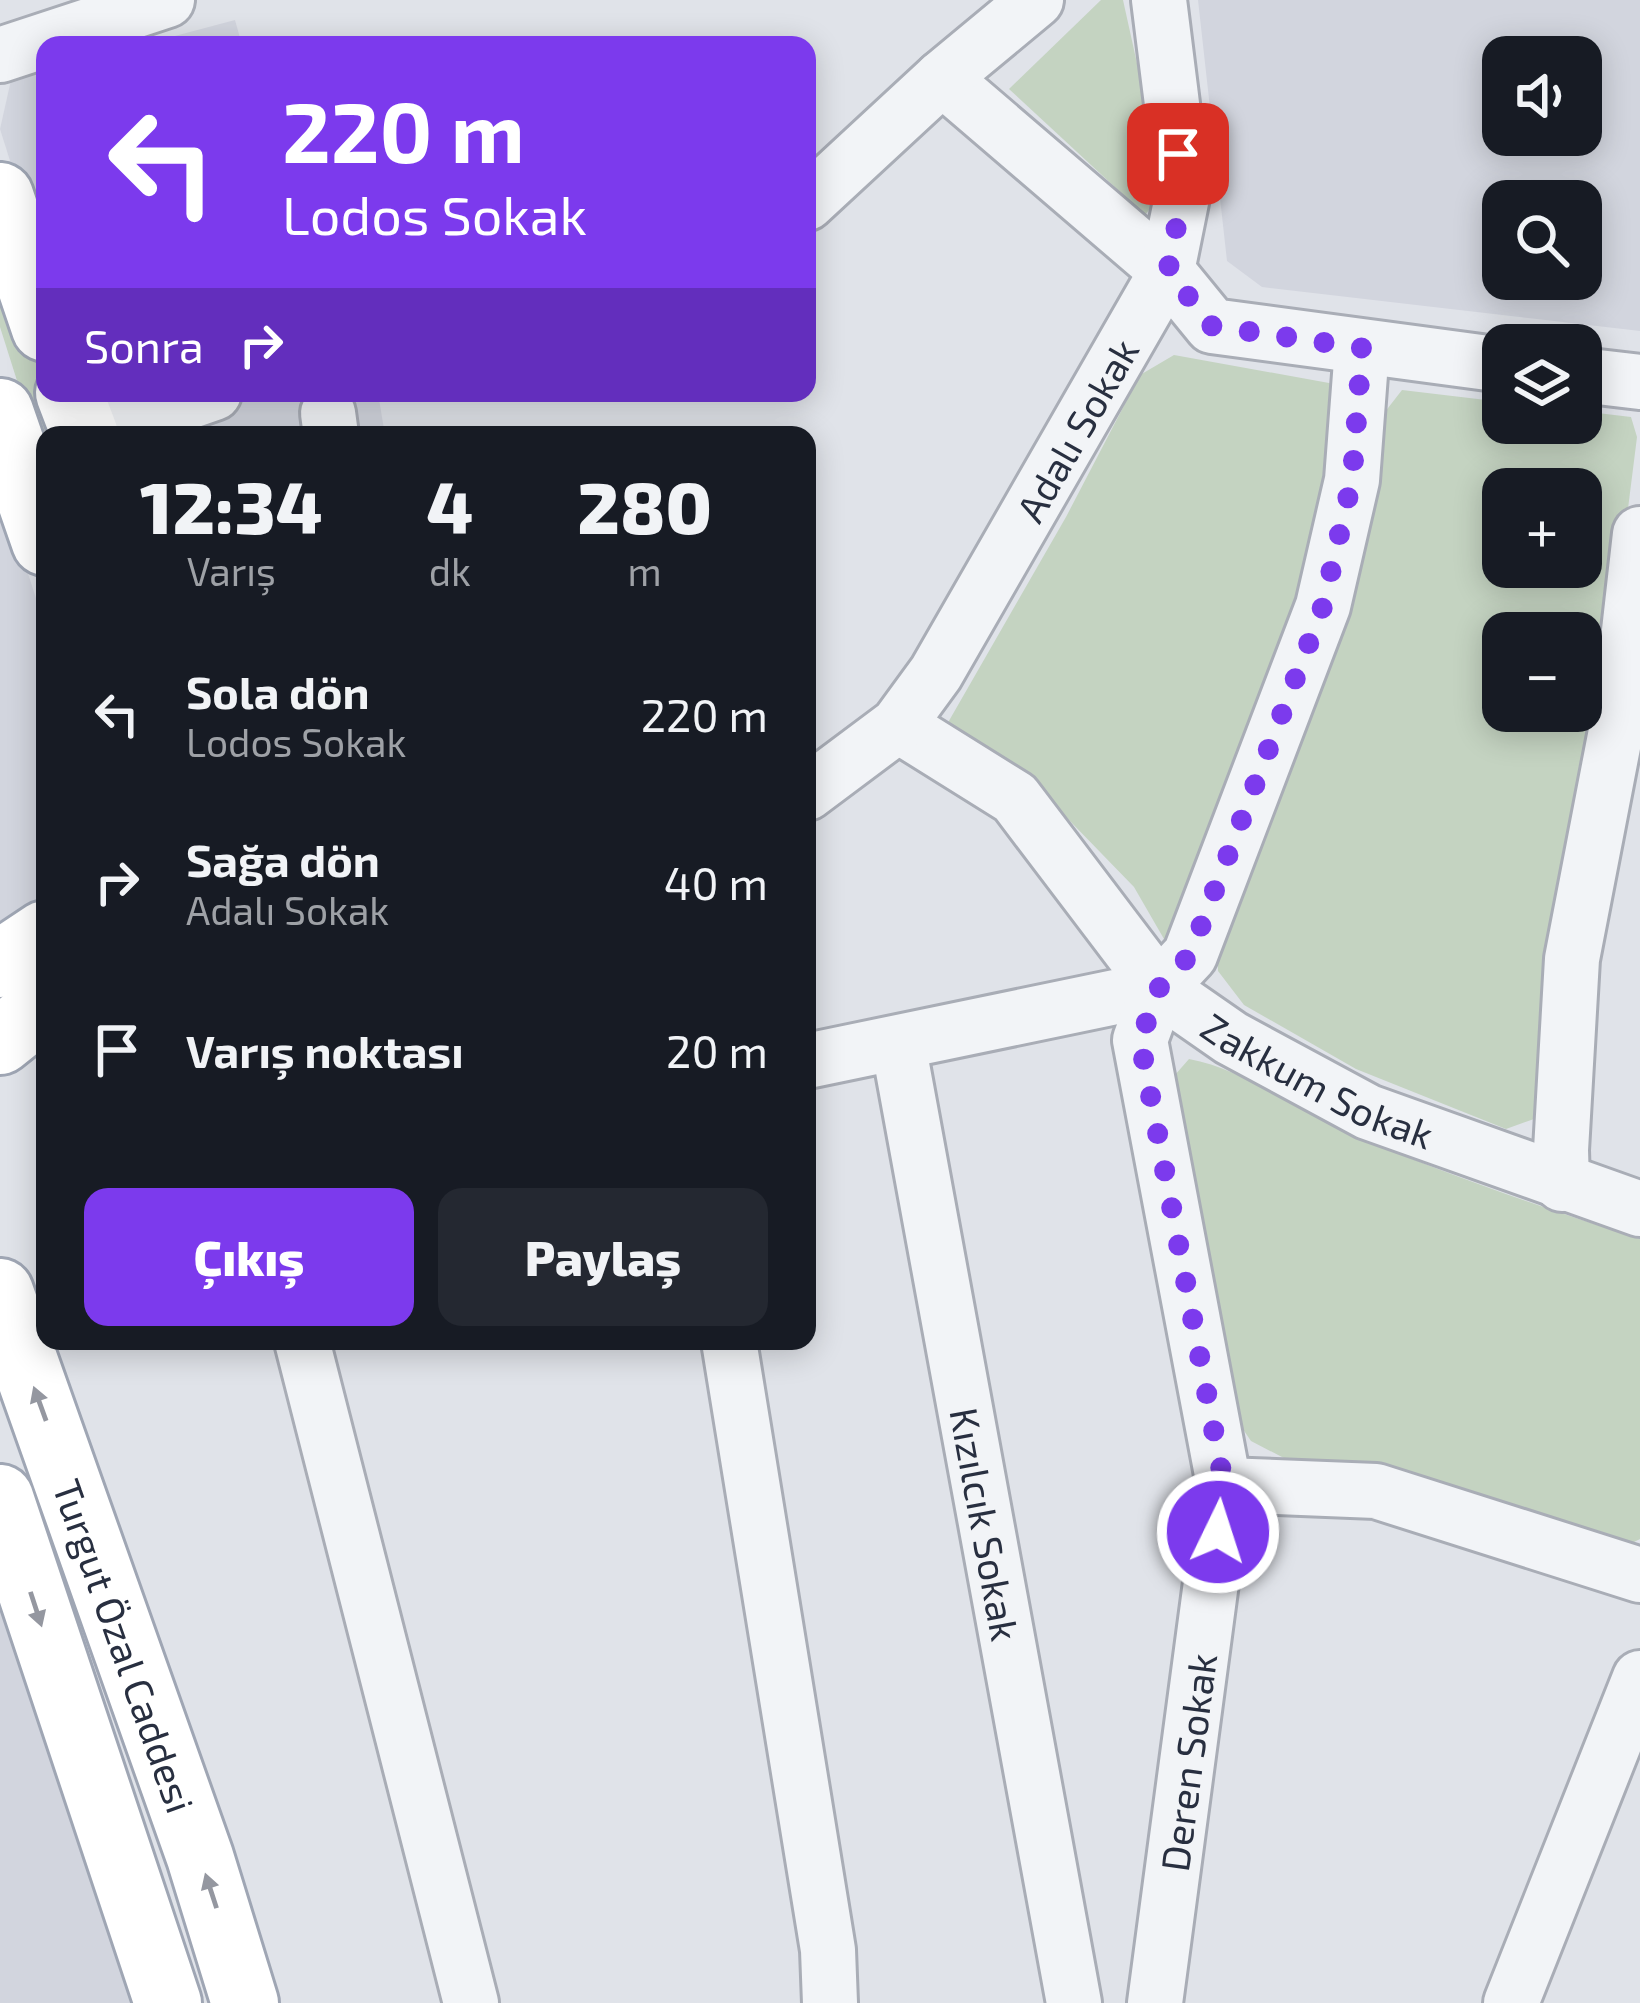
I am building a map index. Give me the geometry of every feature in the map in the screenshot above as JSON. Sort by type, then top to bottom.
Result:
[{"type":"main road","points":[[0,196],[36,302]]},
{"type":"main road","points":[[0,412],[36,516]]},
{"type":"main road","points":[[12,1003],[36,953]]},
{"type":"main road","name":"Turgut Özal Caddesi","points":[[0,1292],[150,1712],[245,2003]]},
{"type":"main road","name":"Turgut Özal Caddesi","points":[[0,1498],[168,2003]]},
{"type":"street","points":[[57,36],[166,0]]},
{"type":"street","points":[[816,195],[941,78],[1036,0]]},
{"type":"street","name":"Adalı Sokak","points":[[816,786],[898,725],[936,673],[1168,271],[1183,192],[1159,0]]},
{"type":"street","points":[[0,55],[36,43]]},
{"type":"street","points":[[941,78],[1168,271],[1212,326],[1482,362]]},
{"type":"street","name":"Deren Sokak","points":[[1156,2003],[1224,1485],[1140,1040],[1159,988],[1190,955],[1323,606],[1352,480],[1362,348]]},
{"type":"street","points":[[1602,377],[1640,382]]},
{"type":"street","points":[[116,426],[187,402]]},
{"type":"street","points":[[1562,1184],[1572,959],[1620,710],[1640,534]]},
{"type":"street","name":"Zakkum Sokak","points":[[898,725],[1015,799],[1159,988],[1231,1038],[1368,1112],[1640,1209]]},
{"type":"street","points":[[816,1059],[1159,988]]},
{"type":"street","name":"Kızılcık Sokak","points":[[898,1043],[1074,2003]]},
{"type":"street","points":[[304,1350],[471,2003]]},
{"type":"street","points":[[730,1350],[828,1951],[830,2003]]},
{"type":"street","points":[[1224,1485],[1376,1491],[1640,1575]]},
{"type":"street","points":[[1511,2003],[1640,1678]]},
{"type":"shaded area","points":[[1198,0],[1640,0],[1640,331],[1262,287],[1227,261]]},
{"type":"shaded area","points":[[235,20],[239,36],[175,36]]},
{"type":"shaded area","points":[[36,73],[36,243],[0,129],[11,80]]},
{"type":"shaded area","points":[[86,402],[380,402],[384,426],[93,426]]},
{"type":"shaded area","points":[[0,487],[36,598],[36,910],[0,936]]},
{"type":"shaded area","points":[[0,1593],[134,2003],[0,2003]]},
{"type":"green space","points":[[1101,0],[1123,0],[1165,190],[1145,215],[1009,89]]},
{"type":"green space","points":[[11,291],[36,362],[36,402],[50,402],[59,426],[36,426],[36,441],[0,327],[0,293]]},
{"type":"green space","points":[[1174,355],[1340,385],[1339,485],[1184,929],[1164,939],[1134,887],[1035,785],[946,726],[1066,517],[1140,375]]},
{"type":"green space","points":[[1402,390],[1482,400],[1482,444],[1602,444],[1602,414],[1631,417],[1637,437],[1602,710],[1602,612],[1482,612],[1482,732],[1597,732],[1553,943],[1534,1119],[1506,1129],[1356,1069],[1244,1005],[1218,971],[1216,925],[1381,417]]},
{"type":"green space","points":[[1189,1059],[1231,1072],[1382,1147],[1640,1239],[1640,1539],[1630,1544],[1389,1466],[1307,1470],[1251,1441],[1230,1410],[1167,1084]]},
{"type":"route","points":[[1178,154],[1183,192],[1168,271],[1212,326],[1362,348],[1352,480],[1323,606],[1190,955],[1159,988],[1140,1040],[1224,1485],[1218,1532]]}]
